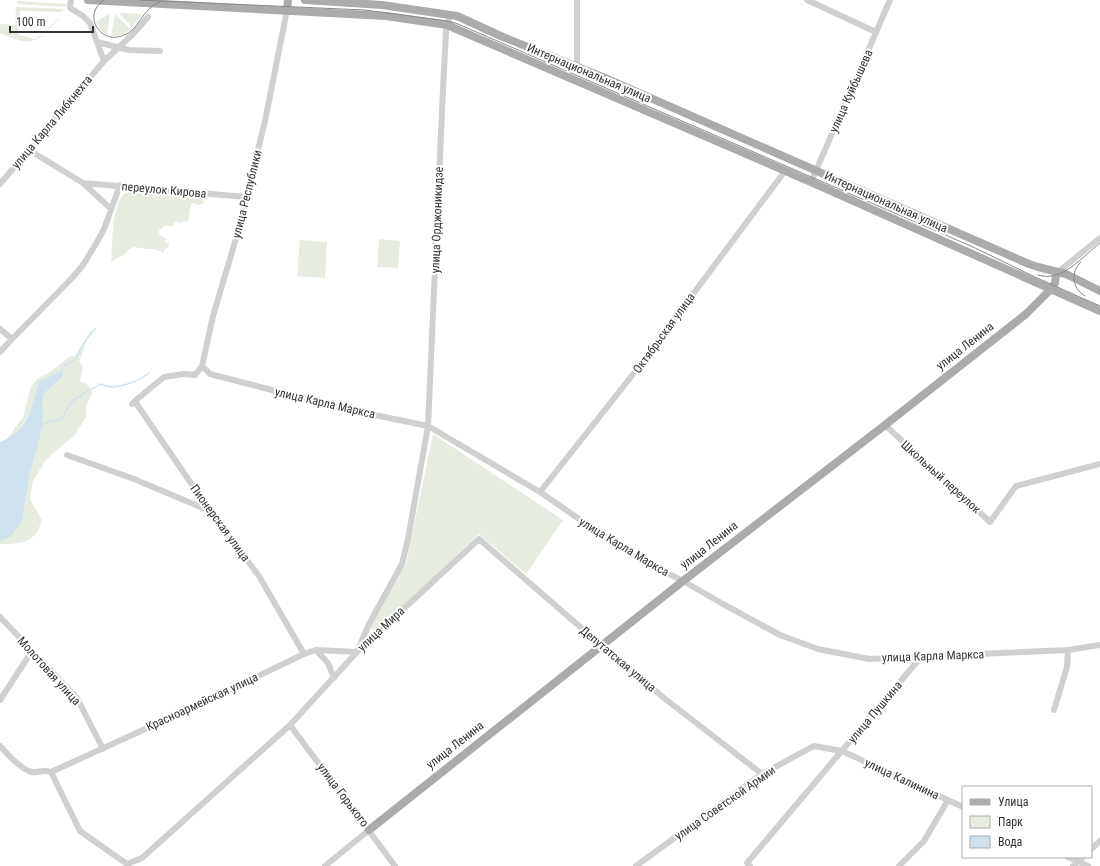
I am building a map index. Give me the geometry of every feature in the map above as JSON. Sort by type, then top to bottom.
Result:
[{"type":"main road","name":"Интернациональная улица","points":[[88,0],[138,1],[386,16],[447,25],[811,182],[1100,311]]},
{"type":"main road","points":[[287,10],[288,0]]},
{"type":"main road","name":"Интернациональная улица","points":[[305,0],[382,5],[450,14],[577,67],[1028,264],[1066,274],[1100,291]]},
{"type":"main road","name":"улица Ленина","points":[[369,830],[682,581],[885,425],[1026,314],[1051,289],[1055,283],[1058,272]]},
{"type":"street","points":[[71,0],[70,8],[83,16],[90,24],[104,61]]},
{"type":"street","points":[[576,0],[577,67]]},
{"type":"street","points":[[807,0],[876,32]]},
{"type":"street","name":"улица Куйбышева","points":[[811,182],[890,0]]},
{"type":"street","name":"улица Республики","points":[[202,366],[213,316],[235,242],[265,121],[287,10]]},
{"type":"street","name":"улица Орджоникидзе","points":[[357,652],[369,624],[402,564],[408,539],[428,426],[438,190],[447,25],[450,14]]},
{"type":"street","name":"улица Карла Либкнехта","points":[[0,184],[104,61],[148,18]]},
{"type":"street","points":[[96,42],[129,50],[160,51]]},
{"type":"street","name":"переулок Кирова","points":[[29,150],[83,183],[111,210]]},
{"type":"street","name":"Октябрьская улица","points":[[540,492],[634,374],[785,171]]},
{"type":"street","name":"переулок Кирова","points":[[83,183],[246,197]]},
{"type":"street","points":[[0,352],[83,265],[97,242],[120,186]]},
{"type":"street","name":"улица Ленина","points":[[1058,272],[1100,238]]},
{"type":"street","points":[[0,329],[12,339]]},
{"type":"street","name":"улица Карла Маркса","points":[[202,366],[210,374],[333,406],[428,426],[540,492],[610,541],[780,635],[818,649],[868,659],[1068,650],[1100,645]]},
{"type":"street","name":"Пионерская улица","points":[[202,366],[195,375],[183,374],[164,377],[134,402],[210,511],[259,576],[304,654]]},
{"type":"street","name":"Школьный переулок","points":[[885,425],[990,522],[1016,486],[1100,464]]},
{"type":"street","points":[[67,455],[134,479],[210,511]]},
{"type":"street","name":"улица Мира","points":[[127,865],[142,858],[290,725],[357,652],[479,539]]},
{"type":"street","name":"Депутатская улица","points":[[479,539],[664,698],[762,774]]},
{"type":"street","name":"Молотовая улица","points":[[0,617],[77,698],[103,749]]},
{"type":"street","points":[[316,650],[328,663],[334,678]]},
{"type":"street","name":"Красноармейская улица","points":[[51,772],[304,654],[316,650],[357,652]]},
{"type":"street","points":[[1054,710],[1067,667],[1068,650]]},
{"type":"street","points":[[0,700],[32,651]]},
{"type":"street","points":[[747,865],[921,657]]},
{"type":"street","name":"улица Пушкина","points":[[747,865],[921,657]]},
{"type":"street","name":"улица Горького","points":[[290,725],[395,866]]},
{"type":"street","points":[[0,746],[27,770],[34,772],[45,770],[51,772],[80,831],[127,865]]},
{"type":"street","name":"улица Советской Армии","points":[[636,866],[762,774],[814,746],[842,751]]},
{"type":"street","name":"улица Калинина","points":[[842,751],[962,807]]},
{"type":"street","points":[[899,866],[924,840],[948,800]]},
{"type":"street","name":"улица Ленина","points":[[325,866],[369,830]]},
{"type":"street","points":[[1092,848],[1100,841]]},
{"type":"street","points":[[1078,862],[1088,866]]},
{"type":"green space","points":[[17,1],[67,4],[66,7],[17,4]]},
{"type":"green space","points":[[16,7],[66,9],[60,12],[20,11],[18,34],[34,39],[42,35],[60,18],[39,38],[28,41],[11,38],[0,33],[0,24],[15,25]]},
{"type":"green space","points":[[110,13],[107,35],[100,29],[96,22]]},
{"type":"green space","points":[[119,13],[142,14],[132,27]]},
{"type":"green space","points":[[115,14],[130,29],[122,35],[111,36]]},
{"type":"green space","points":[[128,191],[203,198],[204,203],[198,205],[192,203],[188,221],[180,223],[175,221],[173,226],[165,226],[159,230],[159,234],[166,239],[165,242],[169,244],[169,246],[164,250],[164,253],[155,249],[134,247],[111,262],[114,223],[118,203],[122,196]]},
{"type":"green space","points":[[379,239],[400,241],[398,268],[377,267]]},
{"type":"green space","points":[[300,240],[327,242],[325,278],[297,276]]},
{"type":"green space","points":[[94,330],[86,341],[79,362],[83,367],[80,381],[88,385],[93,392],[86,407],[86,417],[74,436],[52,454],[44,463],[33,481],[30,499],[42,520],[37,532],[30,539],[25,541],[0,544],[0,541],[10,536],[42,429],[33,407],[18,432],[6,440],[23,417],[31,387],[38,378],[49,373],[69,357],[75,356],[90,332]]},
{"type":"green space","points":[[433,434],[563,520],[526,574],[479,534],[376,632],[370,627],[406,564]]},
{"type":"water","points":[[63,366],[62,377],[44,393],[42,403],[42,429],[30,472],[22,520],[10,537],[0,541],[0,442],[9,438],[23,425],[34,401],[39,382],[61,371]]},
{"type":"waterway","points":[[63,366],[75,360],[88,337],[96,328]]},
{"type":"waterway","points":[[42,425],[63,417],[72,401],[86,391],[101,384],[113,387],[119,386],[133,382],[149,373]]},
{"type":"tram line","points":[[104,0],[94,13],[94,20],[100,32],[106,36],[114,37],[122,36],[128,33],[149,9],[160,2]]},
{"type":"tram line","points":[[138,0],[365,10],[448,21],[458,24],[973,247],[1100,306]]},
{"type":"tram line","points":[[1038,275],[1047,276],[1064,272],[1100,243]]},
{"type":"tram line","points":[[1081,262],[1075,271],[1074,280],[1077,289],[1085,296]]}]
